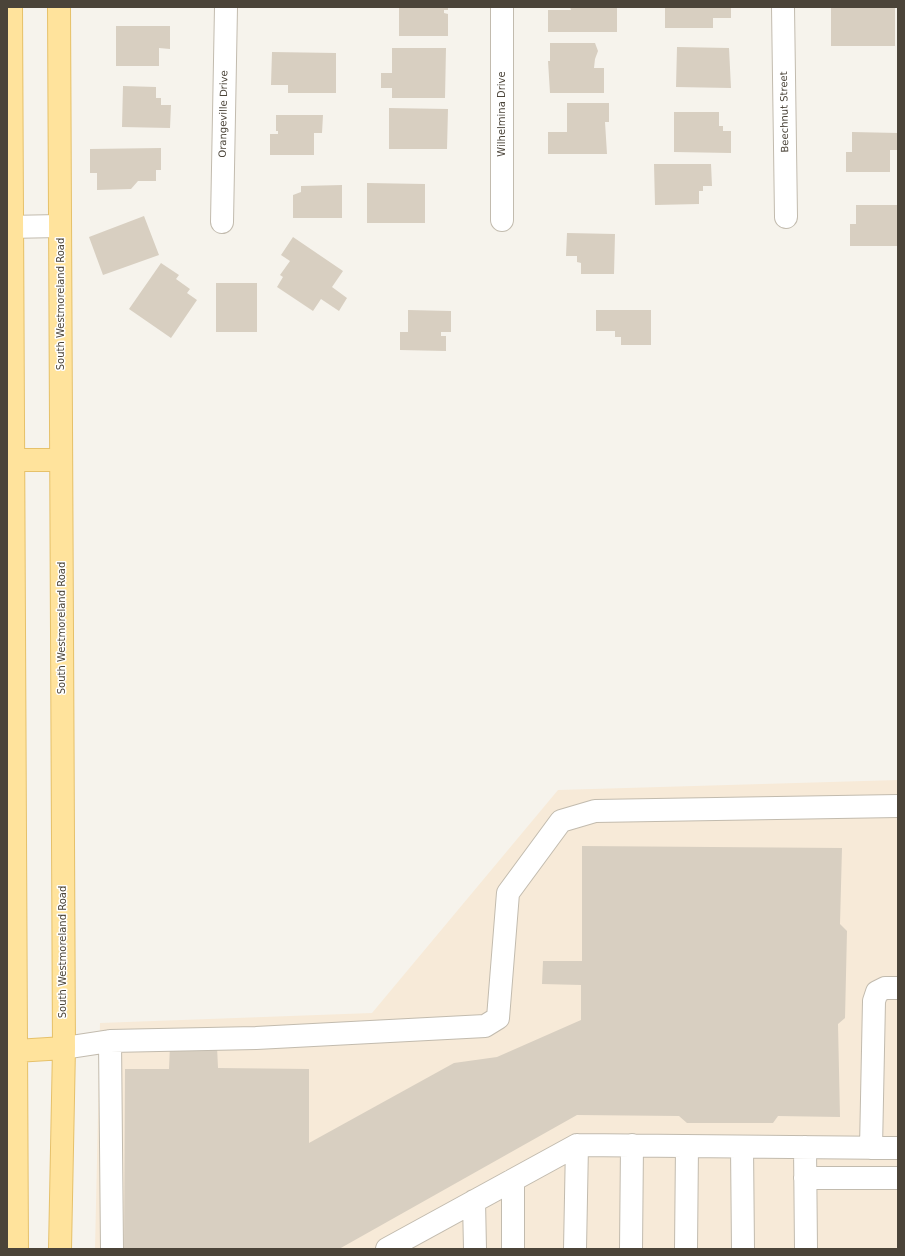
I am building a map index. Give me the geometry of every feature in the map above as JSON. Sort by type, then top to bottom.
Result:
[{"type":"main road","points":[[11,7],[11,435],[14,460],[12,1049],[14,1246]]},
{"type":"main road","name":"South Westmoreland Road","points":[[59,7],[64,1048],[60,1249]]},
{"type":"main road","points":[[14,460],[61,460]]},
{"type":"main road","points":[[12,1049],[64,1048]]},
{"type":"street","name":"Orangeville Drive","points":[[222,222],[226,7]]},
{"type":"street","name":"Wilhelmina Drive","points":[[502,7],[502,220]]},
{"type":"street","name":"Beechnut Street","points":[[784,7],[786,217]]},
{"type":"street","points":[[10,227],[60,226]]},
{"type":"street","points":[[64,1048],[110,1041],[256,1038],[485,1026],[498,1018],[508,893],[561,821],[595,811],[898,806]]},
{"type":"street","points":[[871,1148],[874,1001],[877,992],[885,988],[898,988]]},
{"type":"street","points":[[110,1041],[112,1249]]},
{"type":"street","points":[[387,1249],[408,1243],[474,1201],[577,1145],[898,1148]]},
{"type":"street","points":[[575,1249],[577,1145]]},
{"type":"street","points":[[631,1249],[632,1145]]},
{"type":"street","points":[[686,1146],[686,1249]]},
{"type":"street","points":[[742,1147],[743,1249]]},
{"type":"street","points":[[805,1147],[806,1249]]},
{"type":"street","points":[[805,1178],[898,1178]]},
{"type":"street","points":[[513,1180],[513,1249]]},
{"type":"street","points":[[474,1201],[475,1249]]},
{"type":"shaded area","points":[[898,780],[898,1249],[95,1249],[100,1023],[372,1013],[558,790]]},
{"type":"building","points":[[399,7],[448,7],[448,10],[444,10],[444,13],[448,14],[448,36],[399,36]]},
{"type":"building","points":[[570,7],[617,7],[617,32],[548,32],[548,10],[571,10]]},
{"type":"building","points":[[665,7],[731,7],[731,18],[713,18],[713,28],[665,28]]},
{"type":"building","points":[[831,7],[895,7],[895,46],[831,46]]},
{"type":"building","points":[[116,26],[170,26],[170,49],[159,48],[159,66],[116,66]]},
{"type":"building","points":[[550,43],[595,43],[598,51],[594,68],[604,68],[604,93],[550,93],[548,61],[550,61]]},
{"type":"building","points":[[677,47],[729,48],[731,88],[676,87]]},
{"type":"building","points":[[392,48],[446,48],[445,98],[392,98],[392,88],[381,88],[381,73],[392,73]]},
{"type":"building","points":[[272,52],[336,53],[336,93],[288,93],[288,85],[271,85]]},
{"type":"building","points":[[123,86],[156,87],[156,98],[161,98],[161,105],[171,105],[170,128],[122,127]]},
{"type":"building","points":[[567,103],[609,103],[609,122],[605,122],[607,154],[548,154],[548,132],[567,132]]},
{"type":"building","points":[[389,108],[448,109],[447,149],[389,149]]},
{"type":"building","points":[[674,112],[719,112],[719,126],[723,126],[723,131],[731,131],[731,153],[674,152]]},
{"type":"building","points":[[276,115],[323,115],[322,133],[314,133],[314,155],[270,155],[270,134],[278,134],[278,131],[276,131]]},
{"type":"building","points":[[852,132],[898,133],[898,150],[890,150],[890,172],[846,172],[846,152],[852,152]]},
{"type":"building","points":[[161,148],[161,170],[156,170],[156,181],[138,181],[131,189],[97,190],[97,173],[90,173],[90,149]]},
{"type":"building","points":[[654,164],[711,164],[712,186],[703,186],[703,191],[699,191],[699,204],[655,205]]},
{"type":"building","points":[[367,183],[425,184],[425,223],[367,223]]},
{"type":"building","points":[[342,185],[342,218],[293,218],[293,195],[301,192],[301,186]]},
{"type":"building","points":[[856,205],[898,205],[898,246],[850,246],[850,224],[856,224]]},
{"type":"building","points":[[144,216],[159,255],[103,275],[89,237]]},
{"type":"building","points":[[567,233],[615,234],[614,274],[581,274],[581,263],[577,262],[577,256],[566,256]]},
{"type":"building","points":[[293,237],[343,271],[332,287],[347,298],[339,311],[321,299],[313,311],[277,287],[283,277],[280,275],[290,261],[281,255]]},
{"type":"building","points":[[161,263],[179,275],[176,279],[190,289],[187,293],[197,300],[171,338],[129,309]]},
{"type":"building","points":[[216,283],[257,283],[257,332],[216,332]]},
{"type":"building","points":[[408,310],[451,311],[451,332],[441,332],[441,336],[446,336],[446,351],[400,350],[400,332],[408,332]]},
{"type":"building","points":[[596,310],[651,310],[651,345],[621,345],[621,337],[615,337],[615,331],[596,331]]},
{"type":"building","points":[[582,846],[842,848],[840,924],[847,931],[845,1018],[838,1024],[840,1117],[778,1116],[773,1123],[687,1123],[679,1116],[577,1115],[339,1249],[124,1249],[125,1069],[169,1069],[170,1045],[217,1046],[218,1068],[309,1069],[309,1143],[454,1063],[497,1057],[581,1020],[581,985],[542,984],[543,961],[582,961]]}]
